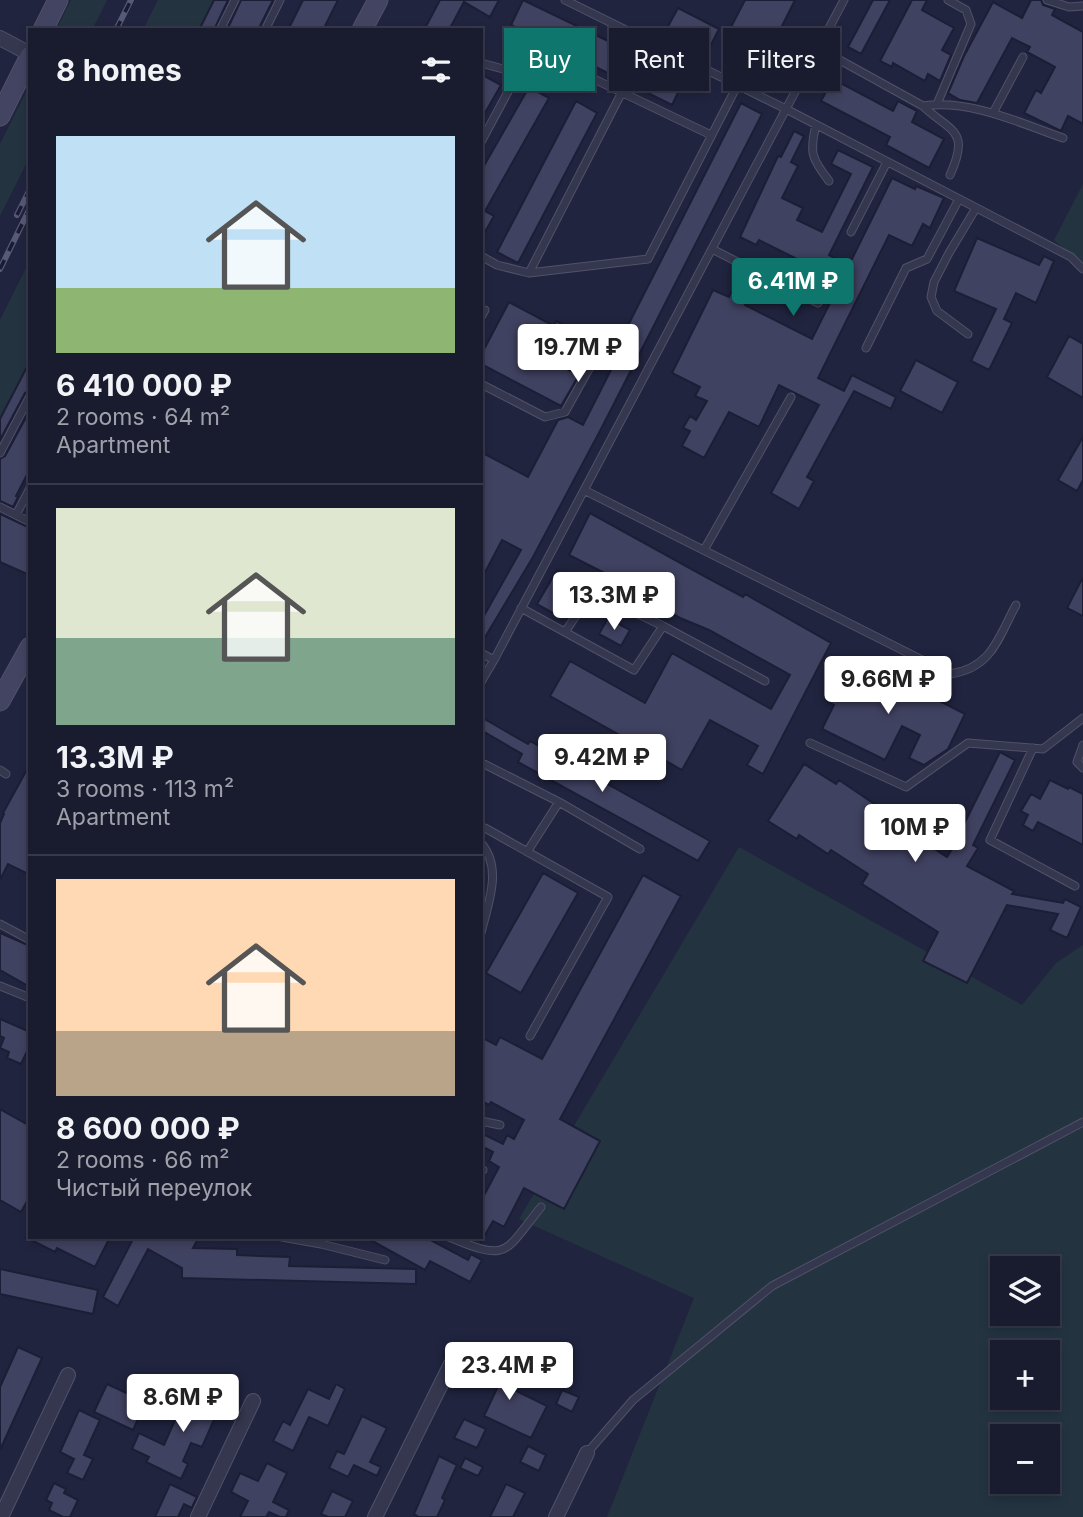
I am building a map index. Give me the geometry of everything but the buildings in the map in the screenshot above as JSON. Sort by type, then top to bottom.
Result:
[{"type":"street","points":[[44,28],[58,0]]},
{"type":"street","points":[[363,28],[378,0]]},
{"type":"street","points":[[0,38],[28,54]]},
{"type":"street","points":[[0,116],[28,59]]},
{"type":"street","points":[[2,693],[28,650]]},
{"type":"street","points":[[375,1517],[451,1364]]},
{"type":"street","points":[[1,1517],[68,1375]]},
{"type":"street","points":[[198,1517],[253,1401]]},
{"type":"street","points":[[556,1517],[587,1452]]},
{"type":"lane","points":[[221,28],[235,0]]},
{"type":"lane","points":[[266,28],[280,0]]},
{"type":"lane","points":[[565,0],[723,79]]},
{"type":"lane","points":[[829,28],[844,0]]},
{"type":"lane","points":[[937,104],[971,24],[965,10],[948,0]]},
{"type":"lane","points":[[1047,0],[1069,7],[1083,6]]},
{"type":"lane","points":[[993,113],[1023,57]]},
{"type":"lane","points":[[840,60],[923,106],[935,118],[953,128],[958,136],[957,161],[950,175]]},
{"type":"lane","points":[[483,64],[504,69]]},
{"type":"lane","points":[[595,80],[711,135]]},
{"type":"lane","points":[[483,138],[508,91]]},
{"type":"lane","points":[[483,257],[497,265],[530,273],[648,259],[734,91]]},
{"type":"lane","points":[[748,91],[1071,257],[1083,270]]},
{"type":"lane","points":[[483,679],[795,91]]},
{"type":"lane","points":[[530,273],[622,93]]},
{"type":"lane","points":[[923,106],[937,104],[993,113],[1063,138]]},
{"type":"lane","points":[[816,125],[812,142],[813,160],[829,181]]},
{"type":"lane","points":[[851,232],[887,162]]},
{"type":"lane","points":[[866,348],[906,268],[927,259],[959,199]]},
{"type":"lane","points":[[968,334],[937,312],[931,297],[934,282],[948,253],[976,208]]},
{"type":"lane","points":[[712,249],[818,303]]},
{"type":"lane","points":[[483,385],[545,417],[565,412],[590,367],[561,351]]},
{"type":"lane","points":[[704,551],[792,397]]},
{"type":"lane","points":[[0,453],[28,400]]},
{"type":"lane","points":[[584,490],[950,674],[976,667],[990,654],[1016,605]]},
{"type":"lane","points":[[16,515],[28,492]]},
{"type":"lane","points":[[0,507],[28,521]]},
{"type":"lane","points":[[565,632],[592,592],[663,626],[765,681]]},
{"type":"lane","points":[[521,608],[634,670],[663,626]]},
{"type":"lane","points":[[483,654],[494,660]]},
{"type":"lane","points":[[810,743],[906,787],[968,743],[1043,749],[1083,718]]},
{"type":"lane","points":[[1083,745],[1077,762],[1083,768]]},
{"type":"lane","points":[[1032,748],[990,841],[1075,886]]},
{"type":"lane","points":[[484,764],[559,802],[640,849]]},
{"type":"lane","points":[[527,852],[559,802]]},
{"type":"lane","points":[[483,828],[608,897],[530,1036]]},
{"type":"lane","points":[[483,845],[489,852],[493,880],[483,924]]},
{"type":"lane","points":[[0,924],[28,939]]},
{"type":"lane","points":[[0,986],[28,997]]},
{"type":"lane","points":[[483,1121],[500,1125]]},
{"type":"lane","points":[[587,1452],[633,1400],[772,1286],[1083,1122]]},
{"type":"lane","points":[[454,1239],[494,1253],[509,1247],[541,1207]]},
{"type":"lane","points":[[302,1239],[323,1241],[385,1260]]},
{"type":"shaded area","points":[[71,0],[107,0],[93,28],[57,28]]},
{"type":"shaded area","points":[[158,0],[215,0],[201,28],[144,28]]},
{"type":"shaded area","points":[[28,88],[28,160],[0,216],[0,144]]},
{"type":"shaded area","points":[[1083,184],[1083,266],[1054,240]]},
{"type":"shaded area","points":[[28,264],[28,365],[0,419],[0,320]]},
{"type":"shaded area","points":[[739,847],[1022,1005],[1056,963],[1083,945],[1083,1517],[607,1517],[694,1298],[519,1219]]},
{"type":"railway","points":[[117,28],[131,0]]},
{"type":"railway","points":[[17,215],[28,193]]},
{"type":"railway","points":[[0,269],[28,212]]}]
